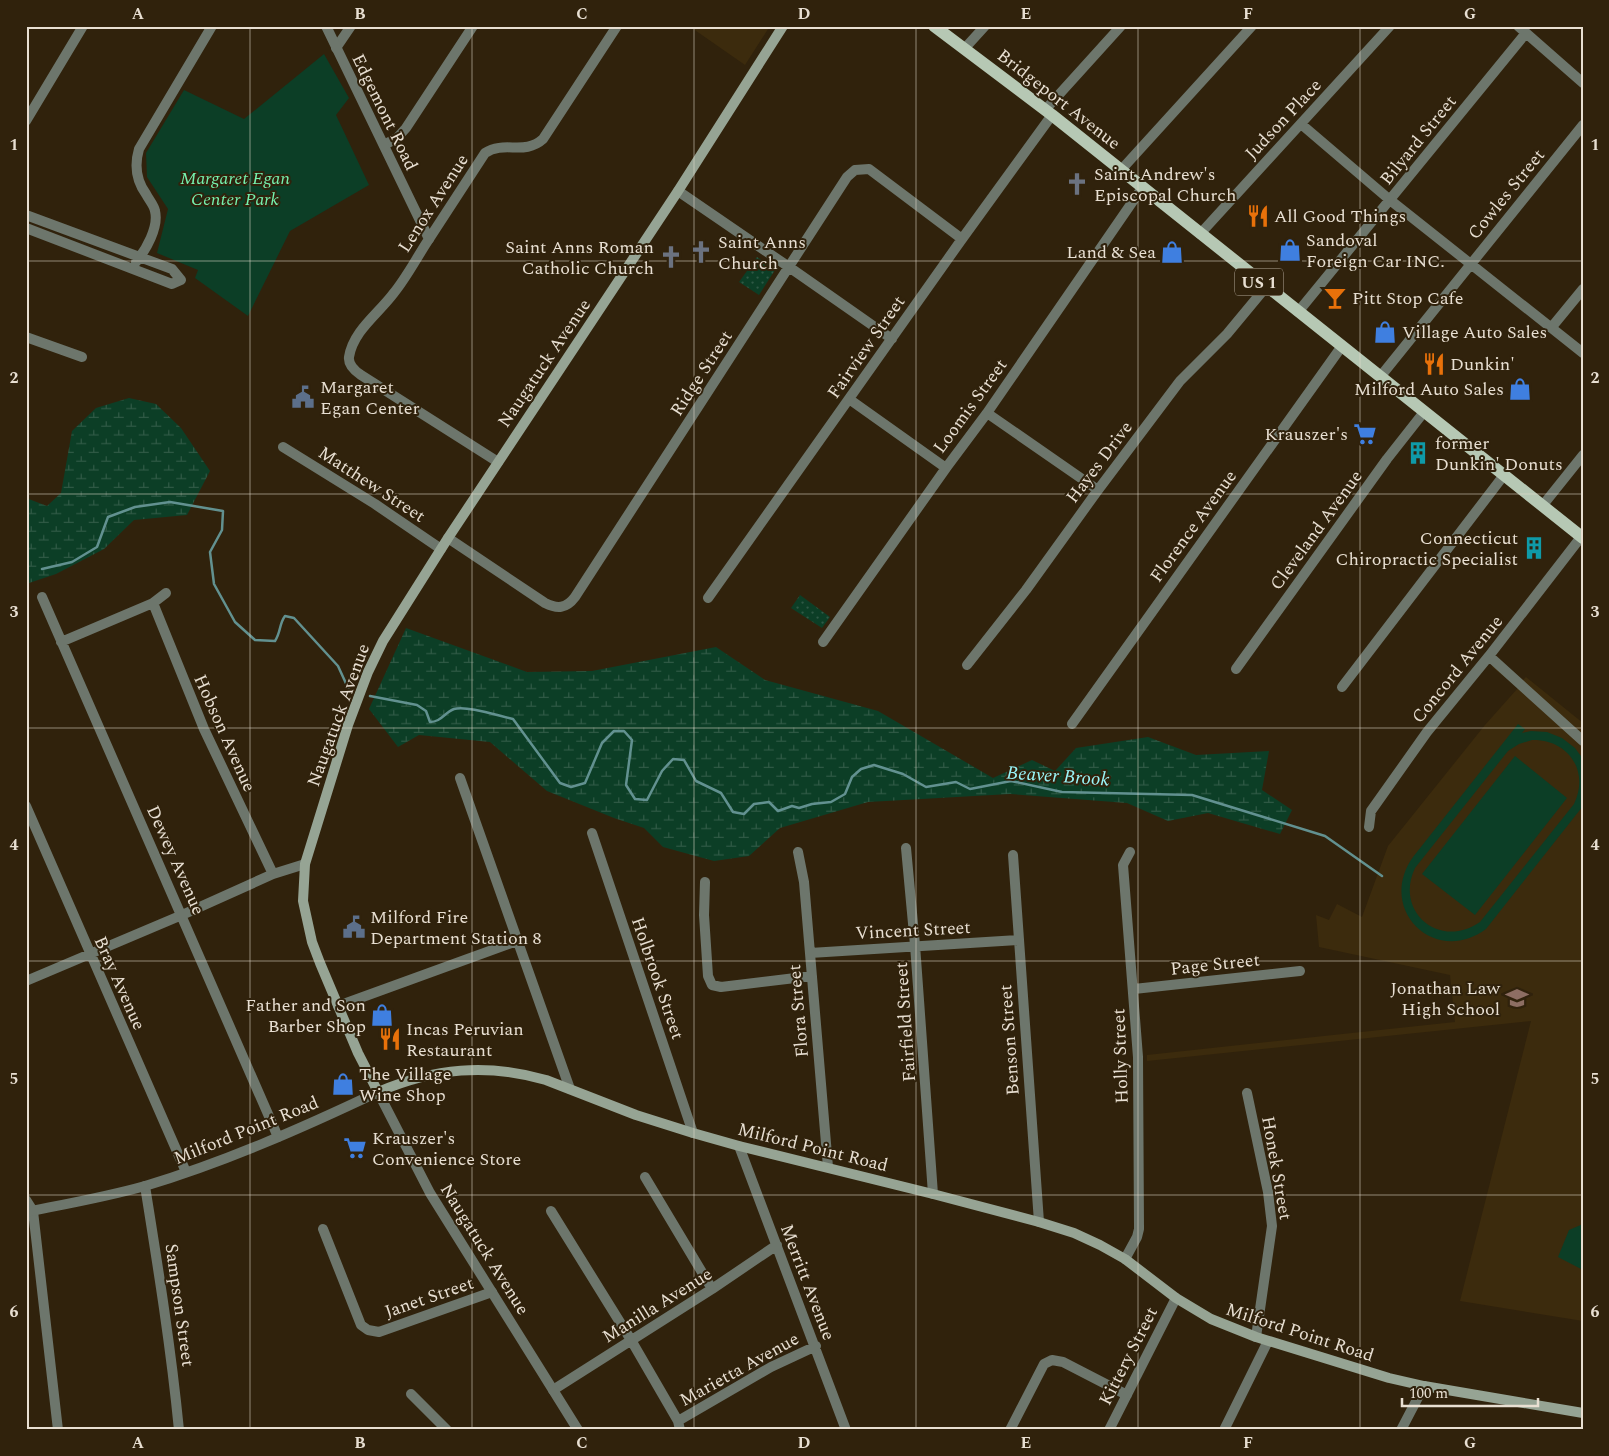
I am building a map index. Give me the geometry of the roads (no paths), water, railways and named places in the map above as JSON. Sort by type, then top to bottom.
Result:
[{"type":"main road","name":"Naugatuck Avenue","points":[[378,1092],[320,963],[302,901],[305,864],[348,725],[368,672],[383,641],[448,538],[678,191],[783,26]]},
{"type":"main road","name":"Bridgeport Avenue","points":[[934,26],[1048,113],[1582,538]]},
{"type":"main road","name":"Milford Point Road","points":[[378,1092],[433,1074],[470,1070],[517,1073],[546,1080],[636,1115],[693,1133],[1039,1222],[1086,1238],[1125,1259],[1176,1298],[1211,1319],[1268,1341],[1388,1378],[1424,1386],[1583,1413]]},
{"type":"street","points":[[26,121],[83,26]]},
{"type":"street","name":"Edgemont Road","points":[[326,26],[429,239]]},
{"type":"street","points":[[336,48],[351,26]]},
{"type":"street","points":[[384,145],[397,138],[406,128],[473,26]]},
{"type":"street","name":"Lenox Avenue","points":[[498,462],[352,367],[349,359],[353,344],[398,289],[486,154],[497,148],[528,148],[543,139],[617,26]]},
{"type":"street","points":[[965,48],[985,26]]},
{"type":"street","name":"Fairview Street","points":[[708,598],[892,339],[1048,113],[1121,26]]},
{"type":"street","points":[[1120,170],[1252,26]]},
{"type":"street","name":"Judson Place","points":[[1200,234],[1390,26]]},
{"type":"street","points":[[131,268],[140,257],[153,231],[156,216],[152,204],[137,177],[136,161],[139,149],[209,29]]},
{"type":"street","points":[[1522,30],[1583,83]]},
{"type":"street","name":"Bilyard Street","points":[[1298,312],[1390,200],[1522,30]]},
{"type":"street","points":[[1301,124],[1390,200],[1583,353]]},
{"type":"street","name":"Cowles Street","points":[[1380,377],[1583,125]]},
{"type":"street","name":"Ridge Street","points":[[448,538],[545,603],[555,607],[566,606],[585,580],[847,178],[855,170],[868,169],[962,238]]},
{"type":"street","name":"Loomis Street","points":[[823,642],[987,412],[1142,188]]},
{"type":"street","points":[[678,191],[892,339]]},
{"type":"street","points":[[26,214],[172,269],[181,280],[172,284],[26,228]]},
{"type":"street","name":"Hayes Drive","points":[[968,665],[1026,590],[1180,381],[1228,334],[1266,288]]},
{"type":"street","points":[[1551,328],[1583,289]]},
{"type":"street","points":[[26,337],[82,357]]},
{"type":"street","name":"Florence Avenue","points":[[1072,724],[1342,346]]},
{"type":"street","points":[[849,399],[946,468]]},
{"type":"street","points":[[987,412],[1098,490]]},
{"type":"street","name":"Cleveland Avenue","points":[[1236,669],[1387,459],[1424,412]]},
{"type":"street","name":"Matthew Street","points":[[284,447],[375,504],[441,549]]},
{"type":"street","points":[[1543,506],[1583,455]]},
{"type":"street","points":[[1342,687],[1504,475]]},
{"type":"street","name":"Concord Avenue","points":[[1369,826],[1371,811],[1427,732],[1582,538]]},
{"type":"street","points":[[62,642],[152,603],[166,592]]},
{"type":"street","name":"Dewey Avenue","points":[[42,597],[278,1137]]},
{"type":"street","name":"Hobson Avenue","points":[[152,603],[204,730],[273,874]]},
{"type":"street","points":[[1489,656],[1583,741]]},
{"type":"street","points":[[460,778],[570,1089]]},
{"type":"street","name":"Bray Avenue","points":[[26,806],[186,1172]]},
{"type":"street","name":"Holbrook Street","points":[[592,833],[693,1133]]},
{"type":"street","name":"Fairfield Street","points":[[906,848],[934,1194]]},
{"type":"street","name":"Flora Street","points":[[798,852],[804,882],[828,1167]]},
{"type":"street","name":"Holly Street","points":[[1125,1259],[1137,1237],[1139,1229],[1138,1057],[1123,866],[1130,852]]},
{"type":"street","name":"Benson Street","points":[[1013,855],[1039,1222]]},
{"type":"street","points":[[26,981],[90,955],[273,874],[305,864]]},
{"type":"street","points":[[705,882],[704,915],[708,976],[712,985],[721,987],[812,976]]},
{"type":"street","name":"Vincent Street","points":[[810,953],[1018,940]]},
{"type":"street","points":[[338,1006],[517,941]]},
{"type":"street","name":"Page Street","points":[[1134,989],[1300,971]]},
{"type":"street","name":"Milford Point Road","points":[[29,1211],[145,1186],[231,1156],[378,1092]]},
{"type":"street","name":"Naugatuck Avenue","points":[[378,1092],[430,1193],[578,1430]]},
{"type":"street","name":"Honek Street","points":[[1247,1093],[1268,1192],[1272,1226],[1256,1337]]},
{"type":"street","name":"Merritt Avenue","points":[[738,1146],[816,1346],[846,1430]]},
{"type":"street","points":[[645,1177],[712,1289]]},
{"type":"street","name":"Sampson Street","points":[[145,1186],[172,1358],[178,1430]]},
{"type":"street","points":[[26,1200],[58,1430]]},
{"type":"street","points":[[551,1211],[631,1340],[679,1426]]},
{"type":"street","name":"Janet Street","points":[[323,1229],[361,1325],[368,1330],[379,1332],[492,1292]]},
{"type":"street","name":"Manilla Avenue","points":[[553,1390],[712,1289],[777,1245]]},
{"type":"street","name":"Kittery Street","points":[[1109,1430],[1176,1298]]},
{"type":"street","points":[[1224,1430],[1268,1341]]},
{"type":"street","name":"Marietta Avenue","points":[[679,1426],[771,1367],[816,1346]]},
{"type":"street","points":[[1010,1430],[1044,1364],[1052,1360],[1063,1362],[1126,1395]]},
{"type":"street","points":[[1401,1430],[1424,1386]]},
{"type":"street","points":[[411,1394],[447,1430]]},
{"type":"waterway","name":"Beaver Brook","points":[[42,569],[72,562],[97,547],[108,517],[135,507],[170,502],[223,511],[222,530],[210,552],[214,584],[235,622],[255,640],[275,641],[285,616],[294,618],[338,666],[349,690]]},
{"type":"waterway","name":"Beaver Brook","points":[[370,696],[417,705],[426,711],[430,722],[437,721],[454,709],[459,708],[513,719],[560,783],[571,787],[585,783],[602,743],[614,731],[624,731],[632,740],[626,785],[635,799],[647,800],[662,771],[673,759],[684,760],[696,781],[721,793],[733,812],[744,814],[754,804],[769,802],[778,811],[792,806],[799,808],[812,804],[831,802],[845,794],[852,777],[861,769],[874,765],[903,774],[926,787],[956,782],[970,789],[1011,781],[1062,792],[1192,795],[1325,836],[1382,876]]},
{"type":"place","name":"Saint Andrew's Episcopal Church","points":[[1077,184]]},
{"type":"place","name":"All Good Things","points":[[1258,216]]},
{"type":"place","name":"Sandoval Foreign Car INC.","points":[[1290,250]]},
{"type":"place","name":"Saint Anns Church","points":[[701,252]]},
{"type":"place","name":"Land & Sea","points":[[1172,252]]},
{"type":"place","name":"Saint Anns Roman Catholic Church","points":[[671,257]]},
{"type":"place","name":"Pitt Stop Cafe","points":[[1335,298]]},
{"type":"place","name":"Village Auto Sales","points":[[1385,332]]},
{"type":"place","name":"Dunkin'","points":[[1434,364]]},
{"type":"place","name":"Milford Auto Sales","points":[[1520,389]]},
{"type":"place","name":"Margaret Egan Center","points":[[303,397]]},
{"type":"place","name":"Krauszer's","points":[[1365,434]]},
{"type":"place","name":"former Dunkin' Donuts","points":[[1418,453]]},
{"type":"place","name":"Connecticut Chiropractic Specialist","points":[[1534,548]]},
{"type":"place","name":"Milford Fire Department Station 8","points":[[354,927]]},
{"type":"place","name":"Jonathan Law High School","points":[[1517,998]]},
{"type":"place","name":"Father and Son Barber Shop","points":[[382,1015]]},
{"type":"place","name":"Incas Peruvian Restaurant","points":[[390,1039]]},
{"type":"place","name":"The Village Wine Shop","points":[[343,1084]]},
{"type":"place","name":"Krauszer's Convenience Store","points":[[355,1148]]},
{"type":"park label","name":"Margaret Egan Center Park","points":[[235,188]]}]
